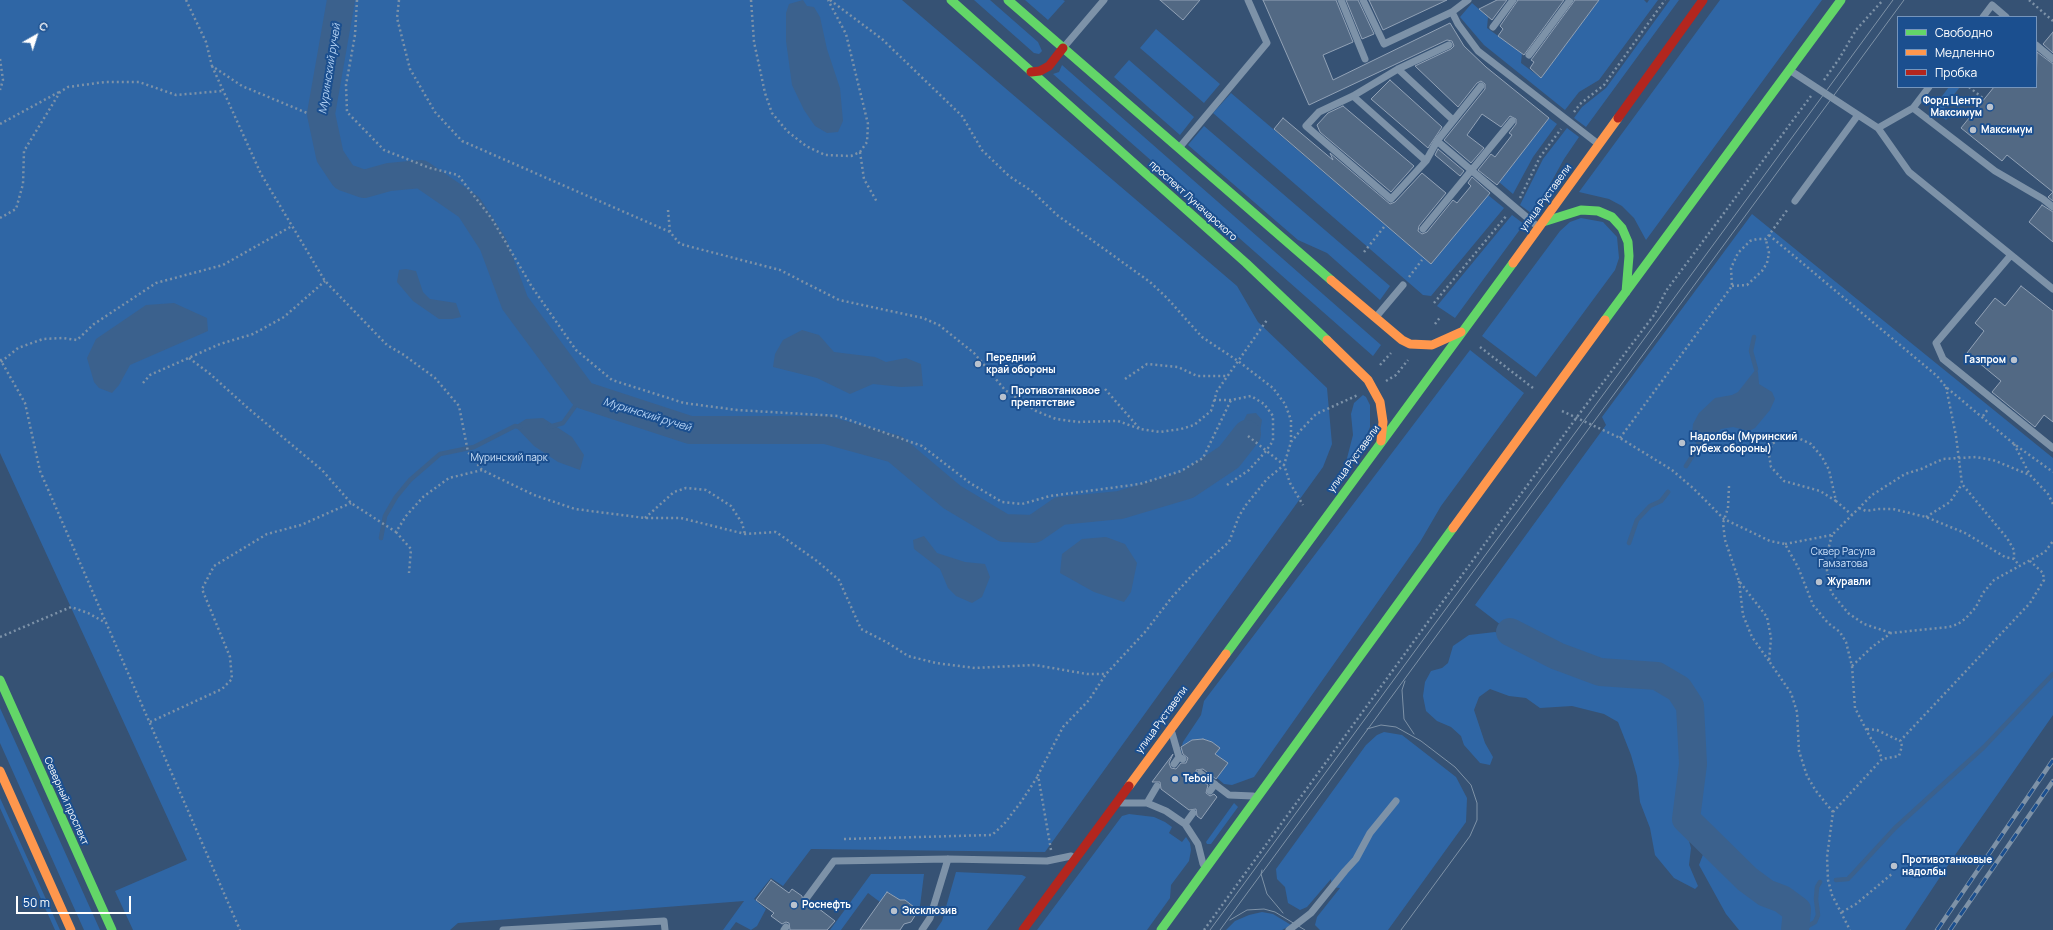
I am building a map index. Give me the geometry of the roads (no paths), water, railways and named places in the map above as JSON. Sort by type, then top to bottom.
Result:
[{"type":"main road","name":"проспект Луначарского","points":[[951,0],[1246,263],[1368,380],[1380,402],[1383,422],[1381,441]]},
{"type":"main road","points":[[1008,0],[1402,340],[1419,346],[1432,346],[1461,332]]},
{"type":"main road","name":"улица Руставели","points":[[1022,930],[1541,225],[1703,0]]},
{"type":"main road","points":[[1161,930],[1626,292],[1841,0]]},
{"type":"main road","points":[[1031,72],[1040,72],[1049,66],[1063,48]]},
{"type":"main road","points":[[1541,225],[1581,210],[1598,211],[1612,217],[1622,228],[1628,242],[1629,256],[1626,292]]},
{"type":"main road","name":"Северный проспект","points":[[0,680],[112,930]]},
{"type":"main road","points":[[0,772],[71,930]]},
{"type":"lane","points":[[1063,48],[1104,0]]},
{"type":"lane","points":[[1179,148],[1267,43],[1248,0]]},
{"type":"lane","points":[[1341,0],[1365,59]]},
{"type":"lane","points":[[1363,0],[1384,44],[1452,12],[1468,0]]},
{"type":"lane","points":[[1493,27],[1513,0]]},
{"type":"lane","points":[[1529,55],[1570,0]]},
{"type":"lane","points":[[1984,16],[1992,5],[2005,16]]},
{"type":"lane","points":[[1452,12],[1458,24],[1478,51],[1567,121],[1599,144]]},
{"type":"lane","points":[[1449,45],[1398,69],[1353,96],[1319,112],[1306,126],[1391,199],[1426,161],[1437,141],[1481,86]]},
{"type":"lane","points":[[2037,46],[2053,59]]},
{"type":"lane","points":[[1398,69],[1453,120]]},
{"type":"lane","points":[[1790,70],[1878,128],[1909,172],[2053,289]]},
{"type":"lane","points":[[1878,128],[1913,108],[1928,88]]},
{"type":"lane","points":[[1353,96],[1426,161]]},
{"type":"lane","points":[[1913,108],[1995,171],[2043,199],[2053,207]]},
{"type":"lane","points":[[1795,200],[1858,115]]},
{"type":"lane","points":[[1423,229],[1512,121]]},
{"type":"lane","points":[[1437,141],[1514,207],[1541,225]]},
{"type":"lane","points":[[2011,255],[1936,343],[1943,359],[2053,448]]},
{"type":"lane","points":[[1376,318],[1403,285]]},
{"type":"lane","points":[[1171,727],[1181,758],[1174,764]]},
{"type":"lane","points":[[1200,773],[1229,795],[1259,796]]},
{"type":"lane","points":[[1210,791],[1215,784]]},
{"type":"lane","points":[[1147,803],[1157,786]]},
{"type":"lane","points":[[1289,930],[1310,913],[1356,859],[1370,833],[1396,801]]},
{"type":"lane","points":[[1116,803],[1147,803],[1166,811],[1185,824],[1198,844],[1205,870]]},
{"type":"lane","points":[[1185,824],[1194,813]]},
{"type":"lane","points":[[806,899],[834,861],[948,859],[1047,861],[1079,854]]},
{"type":"lane","points":[[922,930],[930,918],[948,859]]},
{"type":"lane","points":[[503,930],[664,921],[665,930]]},
{"type":"waterway","name":"Муринский ручей","points":[[341,0],[321,114],[330,156],[344,177],[364,184],[389,177],[421,174],[469,207],[493,244],[515,303],[583,395],[690,430],[826,430],[895,449],[952,497],[1004,528],[1034,529],[1060,511],[1120,505],[1187,485],[1229,457],[1247,434]]},
{"type":"waterway","points":[[1754,337],[1751,351],[1756,369]]},
{"type":"waterway","points":[[549,427],[563,423],[583,395]]},
{"type":"waterway","points":[[381,538],[385,516],[396,497],[410,480],[440,454],[474,447],[515,426],[520,427]]},
{"type":"waterway","points":[[1686,466],[1698,447]]},
{"type":"waterway","points":[[1629,543],[1637,520],[1650,506],[1661,501],[1668,492]]},
{"type":"waterway","name":"Муринский ручей","points":[[1510,632],[1557,656],[1600,672],[1657,676],[1679,689],[1690,706],[1693,764],[1686,819],[1747,879],[1766,893],[1782,899],[1797,910],[1795,930]]},
{"type":"waterway","points":[[1836,880],[1848,879],[1895,828],[1984,747],[2053,674]]},
{"type":"waterway","points":[[1796,928],[1808,926],[1815,922],[1818,915],[1816,899],[1817,887],[1820,882]]},
{"type":"tram line","points":[[1210,930],[1893,0]]},
{"type":"tram line","points":[[1220,930],[1904,0]]},
{"type":"tram line","points":[[1405,681],[1402,690],[1404,719],[1414,734]]},
{"type":"tram line","points":[[1367,729],[1381,725],[1396,727],[1421,741],[1455,767],[1471,785],[1477,803],[1477,820],[1470,836],[1401,930]]},
{"type":"tram line","points":[[1262,870],[1261,874],[1267,894],[1283,913]]},
{"type":"tram line","points":[[1230,920],[1247,910],[1264,909],[1275,912],[1305,930]]},
{"type":"railway","points":[[1937,930],[2053,760]]},
{"type":"railway","points":[[1950,930],[2053,781]]},
{"type":"place","name":"Форд Центр Максимум","points":[[1990,107]]},
{"type":"place","name":"Максимум","points":[[1973,130]]},
{"type":"place","name":"Газпром","points":[[2014,360]]},
{"type":"place","name":"Передний край обороны","points":[[978,364]]},
{"type":"place","name":"Противотанковое препятствие","points":[[1003,397]]},
{"type":"place","name":"Надолбы (Муринский рубеж обороны)","points":[[1682,443]]},
{"type":"place","name":"Журавли","points":[[1819,582]]},
{"type":"place","name":"Teboil","points":[[1175,779]]},
{"type":"place","name":"Противотанковые надолбы","points":[[1894,866]]},
{"type":"place","name":"Роснефть","points":[[794,905]]},
{"type":"place","name":"Эксклюзив","points":[[894,911]]},
{"type":"park label","name":"Муринский парк","points":[[509,458]]},
{"type":"park label","name":"Сквер Расула Гамзатова","points":[[1843,558]]}]
